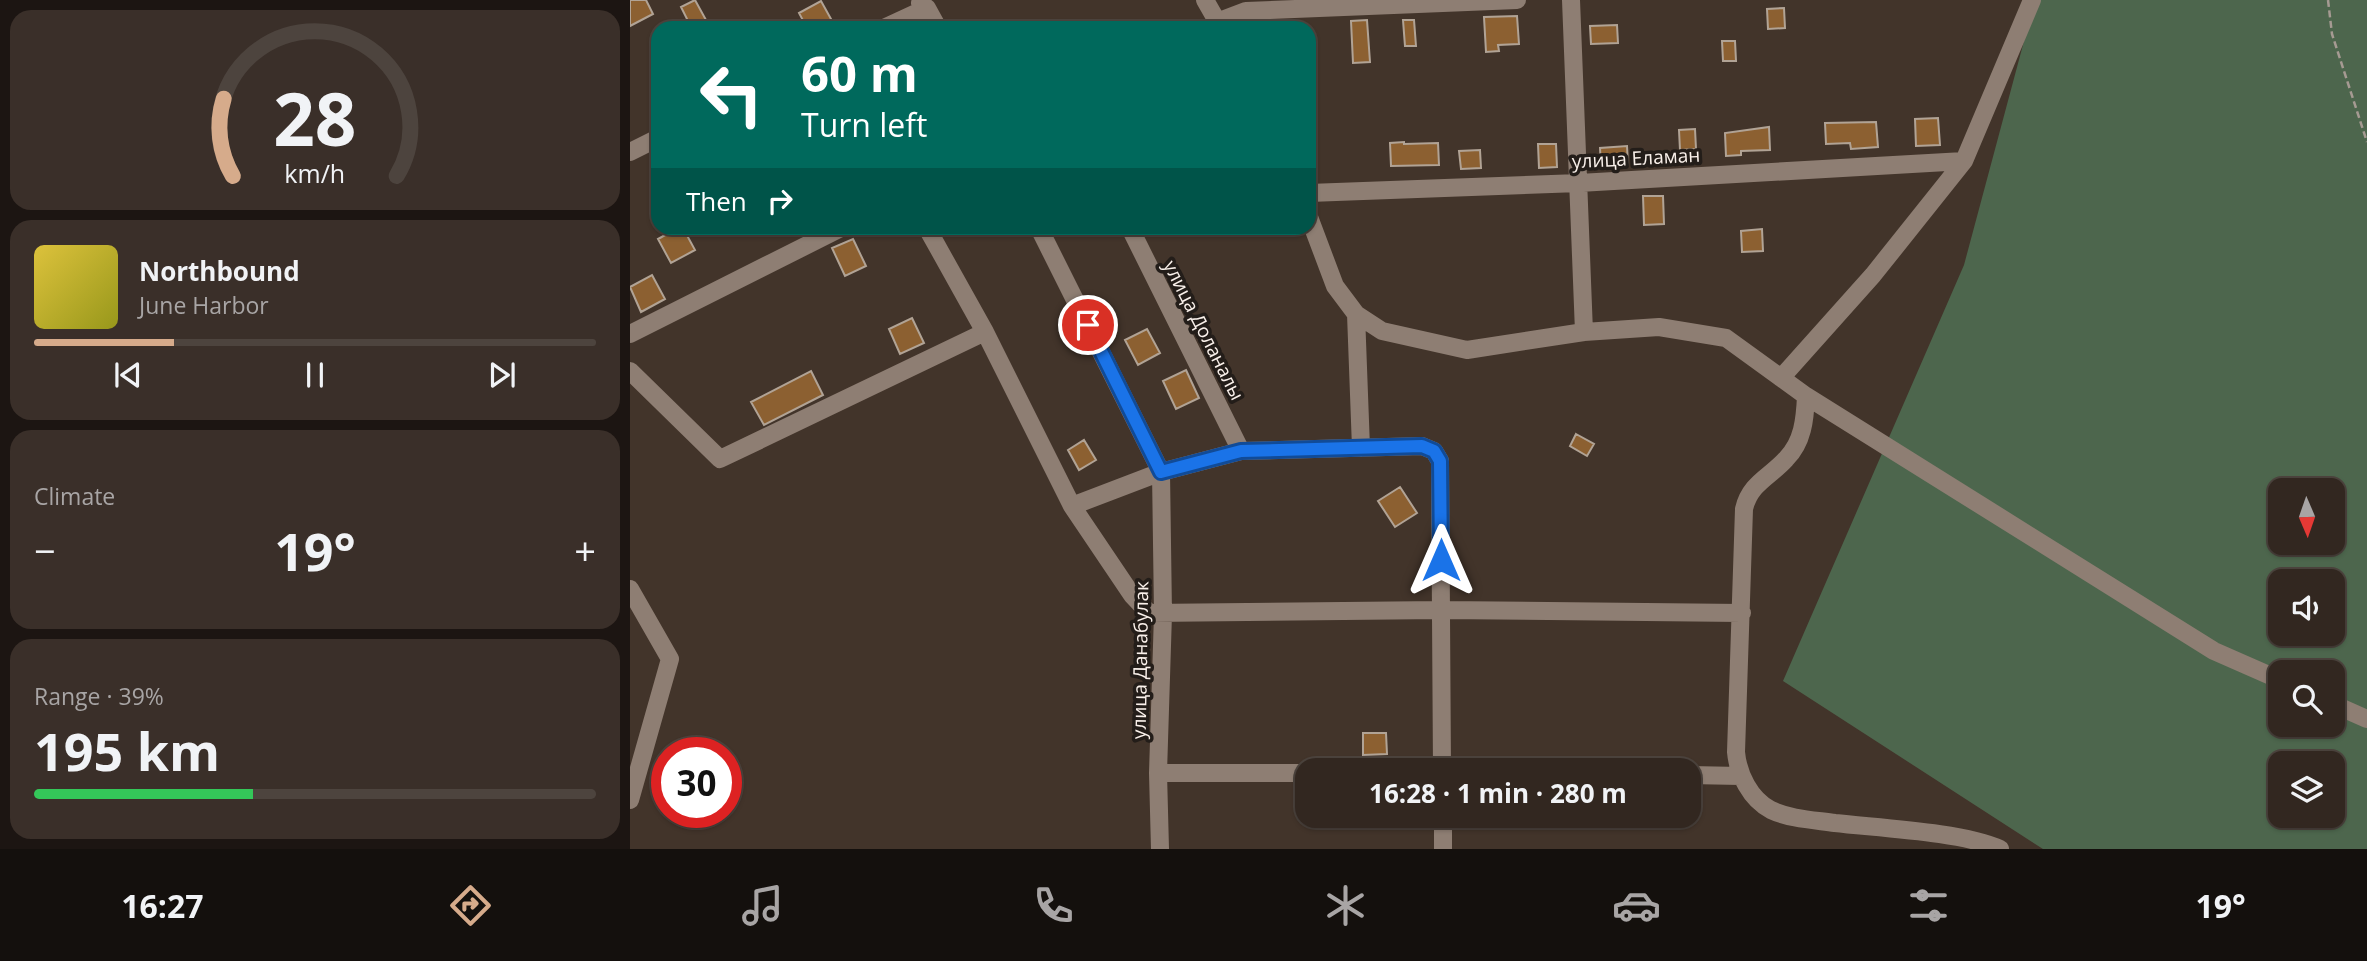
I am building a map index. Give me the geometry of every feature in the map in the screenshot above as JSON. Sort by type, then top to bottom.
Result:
[{"type":"street","points":[[1205,0],[1217,21]]},
{"type":"street","points":[[1227,21],[1246,11],[1517,0]]},
{"type":"street","points":[[1571,0],[1584,332]]},
{"type":"street","points":[[1781,378],[1873,275],[1964,161],[2032,0]]},
{"type":"street","points":[[895,21],[922,4],[933,21]]},
{"type":"street","points":[[630,152],[651,142]]},
{"type":"street","name":"улица Еламан","points":[[1316,193],[1578,183],[1964,161]]},
{"type":"street","points":[[630,334],[827,235]]},
{"type":"street","points":[[931,235],[985,332],[1072,506],[1132,595],[1149,613],[1441,610],[1742,613]]},
{"type":"street","points":[[1042,235],[1161,472]]},
{"type":"street","name":"улица Доланалы","points":[[1133,235],[1241,451]]},
{"type":"street","points":[[1316,235],[1335,286],[1356,314],[1382,331],[1467,351],[1584,332],[1659,327],[1726,338],[1806,396],[2214,651],[2268,675]]},
{"type":"street","points":[[1356,314],[1361,448]]},
{"type":"street","points":[[630,371],[720,459],[985,332]]},
{"type":"street","points":[[1806,396],[1804,422],[1797,443],[1787,459],[1754,486],[1747,497],[1736,752],[1741,776],[1754,796],[1770,809],[1802,819],[1949,838],[2000,849]]},
{"type":"street","points":[[1072,506],[1161,472],[1241,451],[1422,446],[1434,451],[1440,461],[1442,758]]},
{"type":"street","name":"улица Данабулак","points":[[1160,849],[1158,773],[1163,614],[1161,472]]},
{"type":"street","points":[[630,589],[670,659],[630,800]]},
{"type":"street","points":[[2345,709],[2367,719]]},
{"type":"street","points":[[1158,773],[1295,773]]},
{"type":"street","points":[[1701,775],[1741,776]]},
{"type":"street","points":[[1443,828],[1443,849]]},
{"type":"path","points":[[2328,0],[2332,33],[2367,142]]},
{"type":"green space","points":[[2035,0],[2367,0],[2367,849],[2043,849],[1783,681],[1964,265]]},
{"type":"building","points":[[630,0],[646,0],[653,14],[630,26]]},
{"type":"building","points":[[695,0],[706,20],[688,21],[681,7]]},
{"type":"building","points":[[821,1],[832,21],[803,21],[799,13]]},
{"type":"building","points":[[1784,8],[1785,28],[1768,29],[1767,9]]},
{"type":"building","points":[[1517,16],[1519,44],[1498,45],[1499,51],[1486,52],[1484,17]]},
{"type":"building","points":[[1367,20],[1370,62],[1353,63],[1351,21]]},
{"type":"building","points":[[1403,20],[1414,20],[1416,46],[1405,46]]},
{"type":"building","points":[[1617,25],[1618,43],[1591,44],[1590,26]]},
{"type":"building","points":[[1722,41],[1735,41],[1736,61],[1723,61]]},
{"type":"building","points":[[1938,118],[1940,145],[1916,146],[1915,119]]},
{"type":"building","points":[[1876,122],[1878,147],[1851,149],[1850,143],[1826,144],[1825,123]]},
{"type":"building","points":[[1769,127],[1770,150],[1741,151],[1741,155],[1726,156],[1725,133]]},
{"type":"building","points":[[1695,129],[1696,149],[1680,150],[1679,130]]},
{"type":"building","points":[[1390,143],[1438,143],[1439,165],[1391,166]]},
{"type":"building","points":[[1538,144],[1556,144],[1557,167],[1539,168]]},
{"type":"building","points":[[1627,146],[1628,165],[1601,167],[1600,148]]},
{"type":"building","points":[[1480,150],[1481,168],[1461,169],[1459,151]]},
{"type":"building","points":[[1643,196],[1663,196],[1664,224],[1644,225]]},
{"type":"building","points":[[1762,229],[1763,251],[1742,252],[1741,231]]},
{"type":"building","points":[[665,235],[687,235],[695,250],[671,263],[658,239]]},
{"type":"building","points":[[853,239],[866,266],[845,276],[832,248]]},
{"type":"building","points":[[652,275],[665,299],[641,312],[630,287]]},
{"type":"building","points":[[912,318],[924,343],[900,354],[889,329]]},
{"type":"building","points":[[1147,329],[1160,353],[1138,365],[1125,340]]},
{"type":"building","points":[[1186,370],[1199,398],[1176,409],[1163,381]]},
{"type":"building","points":[[811,371],[823,395],[764,425],[751,402]]},
{"type":"building","points":[[1576,434],[1594,444],[1587,456],[1570,446]]},
{"type":"building","points":[[1084,440],[1096,460],[1079,470],[1068,450]]},
{"type":"building","points":[[1400,487],[1417,513],[1395,527],[1378,501]]},
{"type":"building","points":[[1363,733],[1386,733],[1387,754],[1363,755]]},
{"type":"route","points":[[1088,325],[1161,472],[1241,451],[1422,446],[1434,451],[1440,461],[1441,560]]}]
